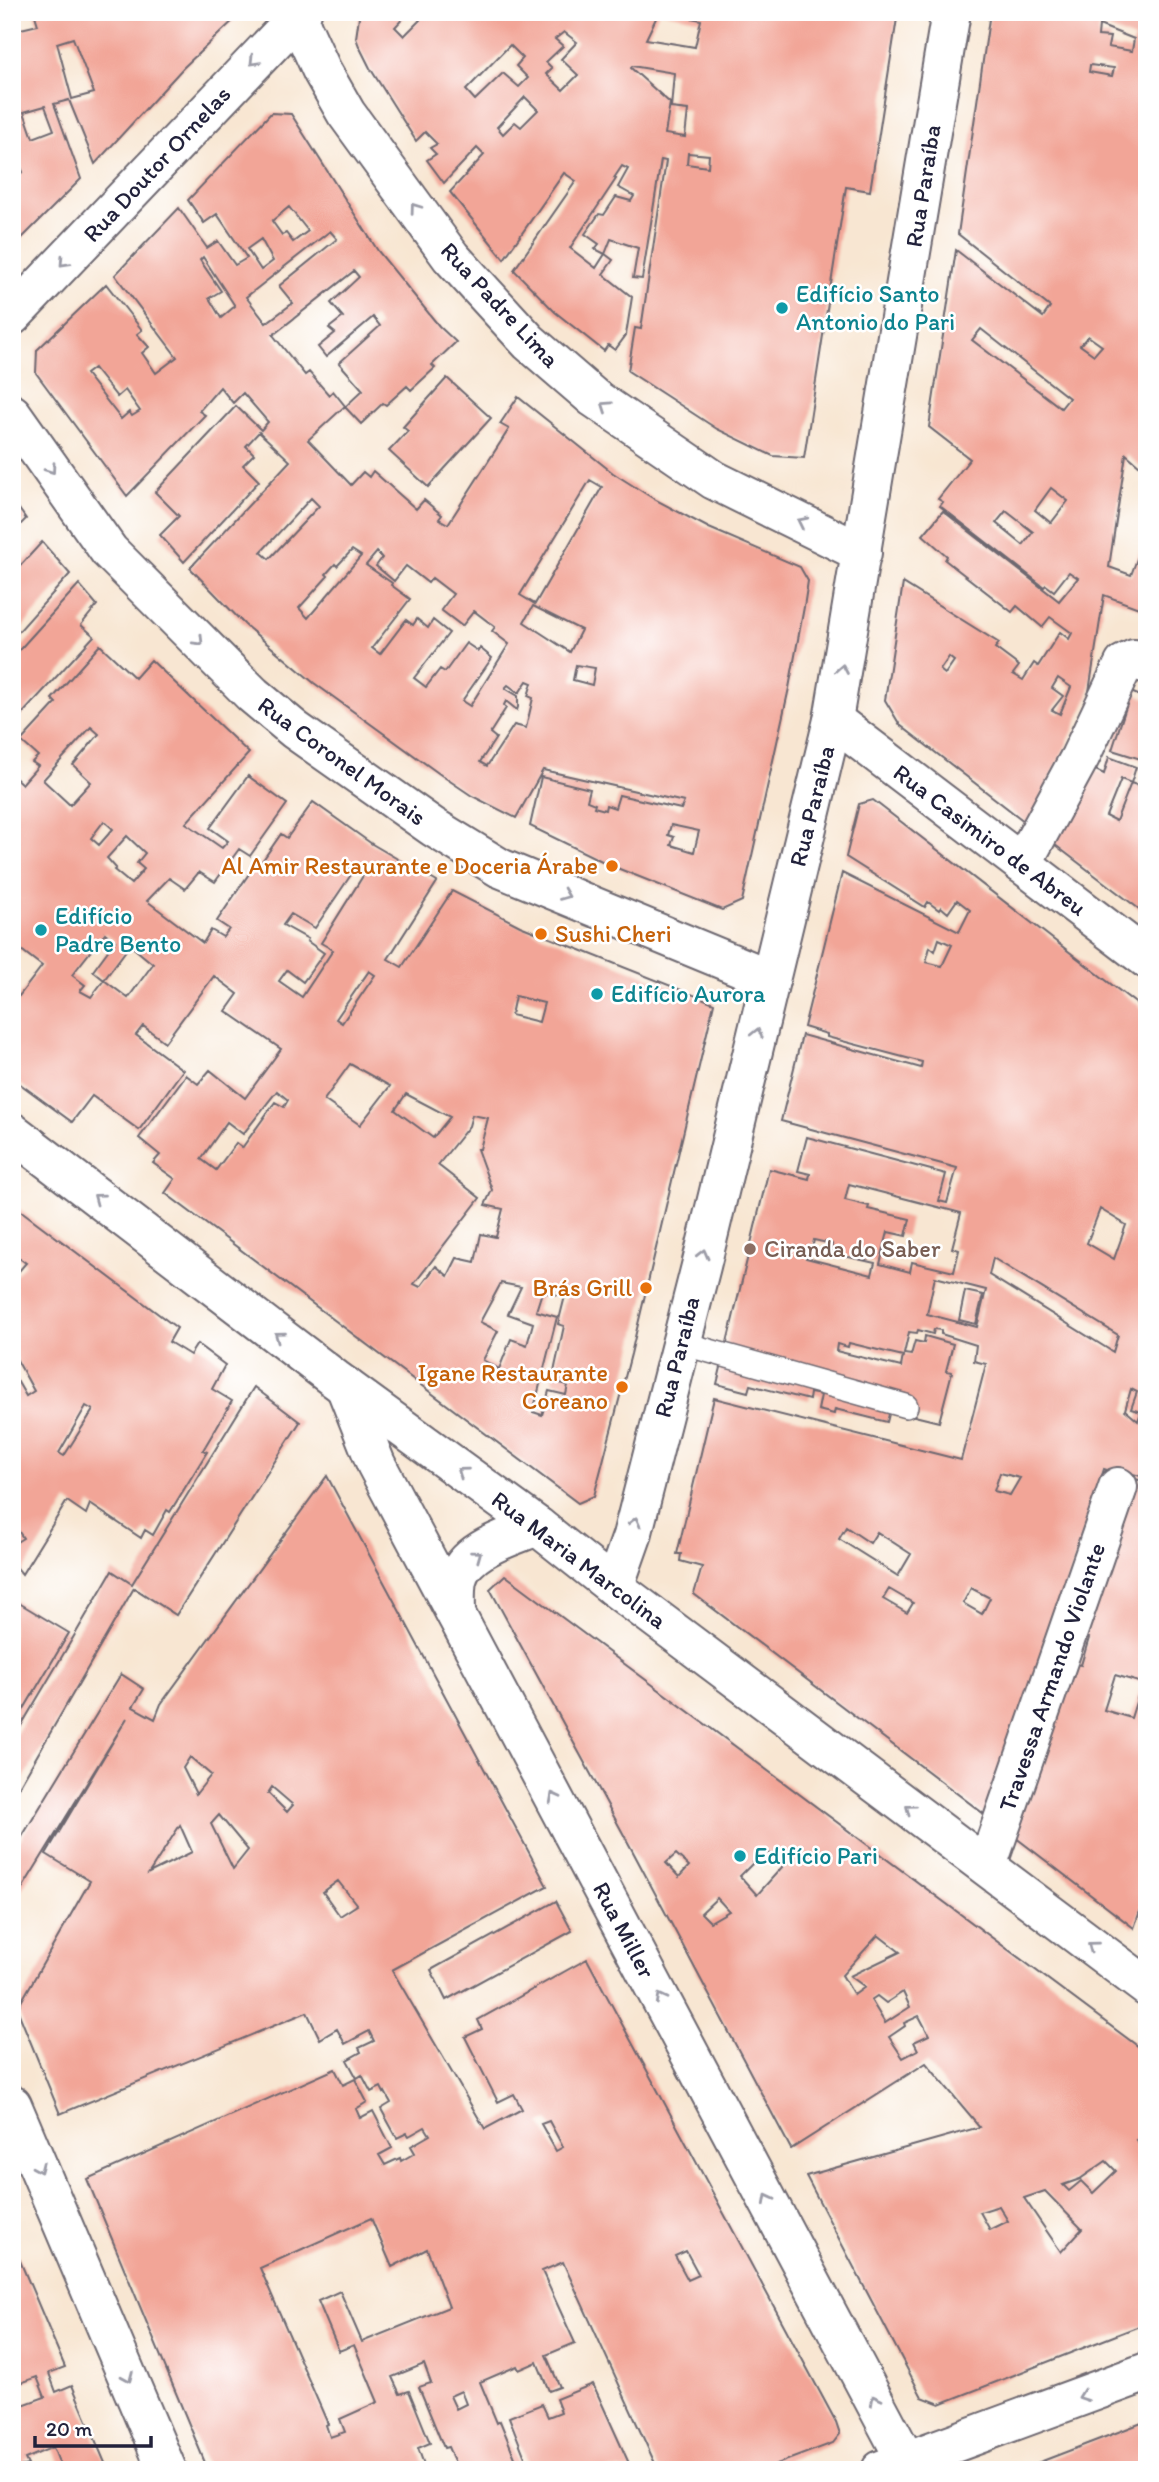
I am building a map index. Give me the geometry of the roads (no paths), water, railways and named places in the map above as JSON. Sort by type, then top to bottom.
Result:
[{"type":"main road","name":"Rua Paraíba","points":[[614,1587],[632,1536],[681,1343],[833,720],[951,12]]},
{"type":"main road","name":"Rua Padre Lima","points":[[298,14],[329,85],[346,113],[451,257],[528,342],[594,398],[715,480],[862,553]]},
{"type":"main road","name":"Rua Doutor Ornelas","points":[[12,316],[298,14]]},
{"type":"main road","name":"Rua Coronel Morais","points":[[12,414],[109,551],[253,695],[295,730],[433,827],[500,868],[770,979]]},
{"type":"main road","points":[[1022,864],[1080,757],[1124,664],[1133,659],[1147,664]]},
{"type":"main road","name":"Rua Casimiro de Abreu","points":[[833,720],[1147,959]]},
{"type":"main road","name":"Rua Maria Marcolina","points":[[12,1132],[345,1387],[537,1526],[614,1587],[1147,1987]]},
{"type":"main road","name":"Rua Miller","points":[[345,1387],[376,1464],[899,2467]]},
{"type":"main road","name":"Travessa Armando Violante","points":[[987,1866],[1118,1487]]},
{"type":"main road","points":[[456,1614],[456,1581],[460,1570],[469,1560],[499,1542],[537,1526]]},
{"type":"main road","points":[[12,2105],[167,2470]]},
{"type":"main road","points":[[899,2467],[1147,2372]]},
{"type":"lane","points":[[681,1343],[906,1406]]},
{"type":"place","name":"Edifício Santo Antonio do Pari","points":[[782,308]]},
{"type":"place","name":"Al Amir Restaurante e Doceria Árabe","points":[[612,866]]},
{"type":"place","name":"Edifício Padre Bento","points":[[41,930]]},
{"type":"place","name":"Sushi Cheri","points":[[541,934]]},
{"type":"place","name":"Edifício Aurora","points":[[597,994]]},
{"type":"place","name":"Ciranda do Saber","points":[[750,1249]]},
{"type":"place","name":"Brás Grill","points":[[646,1288]]},
{"type":"place","name":"Igane Restaurante Coreano","points":[[622,1387]]},
{"type":"place","name":"Edifício Pari","points":[[740,1856]]}]
